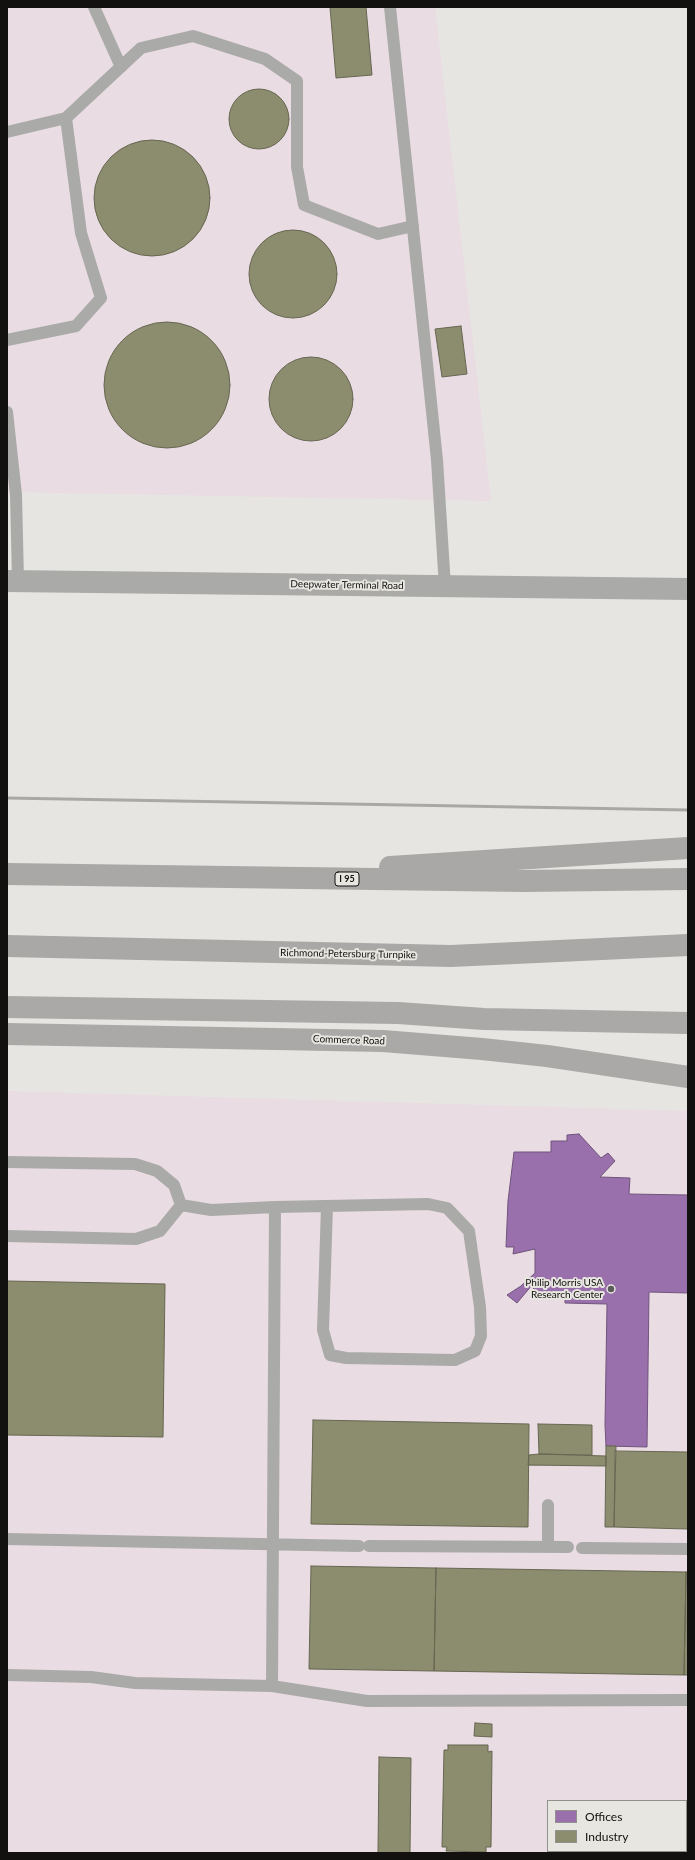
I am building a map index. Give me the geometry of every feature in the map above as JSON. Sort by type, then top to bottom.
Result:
[{"type":"highway","points":[[211,878],[688,848]]},
{"type":"highway","name":"I 95","points":[[7,874],[211,878],[523,881],[688,879]]},
{"type":"highway","name":"Richmond-Petersburg Turnpike","points":[[7,946],[451,956],[575,949],[688,945]]},
{"type":"main road","points":[[7,1007],[398,1013],[484,1019],[688,1023]]},
{"type":"main road","name":"Commerce Road","points":[[7,1034],[383,1041],[504,1051],[688,1077]]},
{"type":"street","name":"Deepwater Terminal Road","points":[[12,581],[688,589]]},
{"type":"lane","points":[[94,7],[121,67]]},
{"type":"lane","points":[[390,7],[437,460],[445,586]]},
{"type":"lane","points":[[7,132],[66,118],[141,48],[193,36],[265,59],[297,81],[297,167],[304,206],[378,234],[413,226]]},
{"type":"lane","points":[[7,340],[76,326],[101,298],[81,233],[66,118]]},
{"type":"lane","points":[[7,412],[10,461],[16,495],[12,581]]},
{"type":"lane","points":[[7,1162],[135,1164],[157,1171],[174,1185],[181,1204]]},
{"type":"lane","points":[[181,1204],[211,1210],[275,1207],[428,1204],[447,1208],[469,1231],[480,1307],[482,1336],[475,1351],[455,1360],[346,1358],[330,1355],[323,1330],[327,1206]]},
{"type":"lane","points":[[7,1236],[136,1239],[160,1231],[181,1204]]},
{"type":"lane","points":[[272,1686],[275,1207]]},
{"type":"lane","points":[[548,1505],[548,1547]]},
{"type":"lane","points":[[7,1539],[364,1546],[568,1547]]},
{"type":"lane","points":[[582,1548],[688,1549]]},
{"type":"lane","points":[[7,1675],[91,1677],[135,1683],[272,1686],[366,1702],[688,1700]]},
{"type":"shaded area","points":[[7,7],[435,7],[491,501],[7,492]]},
{"type":"shaded area","points":[[7,1091],[688,1111],[688,1853],[7,1853]]},
{"type":"building: Offices","name":"Philip Morris USA Research Center","points":[[579,1134],[601,1158],[608,1153],[615,1161],[600,1177],[630,1178],[629,1194],[688,1195],[688,1293],[649,1292],[647,1447],[606,1446],[607,1304],[565,1303],[565,1293],[534,1293],[533,1284],[517,1303],[507,1295],[521,1286],[535,1273],[535,1249],[513,1254],[514,1247],[506,1247],[508,1201],[514,1152],[551,1152],[551,1141],[567,1141],[567,1135]]},
{"type":"building: Industry","points":[[330,7],[366,7],[372,75],[336,78]]},
{"type":"building: Industry","points":[[253,89],[265,89],[281,97],[287,107],[289,119],[287,131],[281,141],[265,149],[253,149],[237,141],[229,125],[229,113],[237,97]]},
{"type":"building: Industry","points":[[152,140],[174,144],[184,149],[193,157],[201,166],[206,176],[210,198],[206,220],[201,230],[193,239],[184,247],[174,252],[152,256],[130,252],[120,247],[111,239],[103,230],[98,220],[94,198],[98,176],[103,166],[111,157],[120,149],[130,144]]},
{"type":"building: Industry","points":[[293,230],[310,234],[324,243],[333,257],[337,274],[333,291],[324,305],[310,314],[293,318],[276,314],[262,305],[253,291],[249,274],[253,257],[262,243],[276,234]]},
{"type":"building: Industry","points":[[173,322],[197,330],[207,336],[216,345],[225,361],[229,373],[229,397],[225,409],[216,425],[207,434],[191,443],[179,447],[161,448],[137,440],[127,434],[118,425],[109,409],[105,397],[104,379],[112,355],[118,345],[127,336],[143,327],[155,323]]},
{"type":"building: Industry","points":[[461,326],[467,374],[442,377],[435,329]]},
{"type":"building: Industry","points":[[311,357],[319,358],[334,364],[346,376],[352,391],[352,407],[346,422],[334,434],[319,440],[311,441],[303,440],[288,434],[276,422],[270,407],[269,399],[270,391],[276,376],[288,364],[303,358]]},
{"type":"building: Industry","points":[[7,1281],[165,1284],[163,1437],[7,1435]]},
{"type":"building: Industry","points":[[313,1420],[529,1424],[528,1527],[311,1524]]},
{"type":"building: Industry","points":[[538,1424],[592,1425],[592,1455],[539,1454]]},
{"type":"building: Industry","points":[[606,1446],[616,1446],[614,1527],[605,1527]]},
{"type":"building: Industry","points":[[615,1451],[688,1452],[688,1529],[614,1527]]},
{"type":"building: Industry","points":[[529,1455],[606,1456],[606,1466],[528,1465]]},
{"type":"building: Industry","points":[[311,1566],[436,1568],[434,1671],[309,1669]]},
{"type":"building: Industry","points":[[436,1568],[686,1572],[684,1675],[434,1671]]},
{"type":"building: Industry","points":[[686,1572],[688,1572],[688,1675],[684,1675]]},
{"type":"building: Industry","points":[[475,1723],[492,1724],[492,1737],[474,1736]]},
{"type":"building: Industry","points":[[448,1745],[488,1745],[488,1752],[492,1751],[491,1847],[486,1847],[486,1852],[446,1851],[447,1847],[442,1847],[444,1750],[448,1750]]},
{"type":"building: Industry","points":[[379,1757],[411,1758],[410,1853],[378,1853]]},
{"type":"railway","points":[[7,798],[688,810]]},
{"type":"place","name":"Philip Morris USA Research Center","points":[[611,1289]]}]
